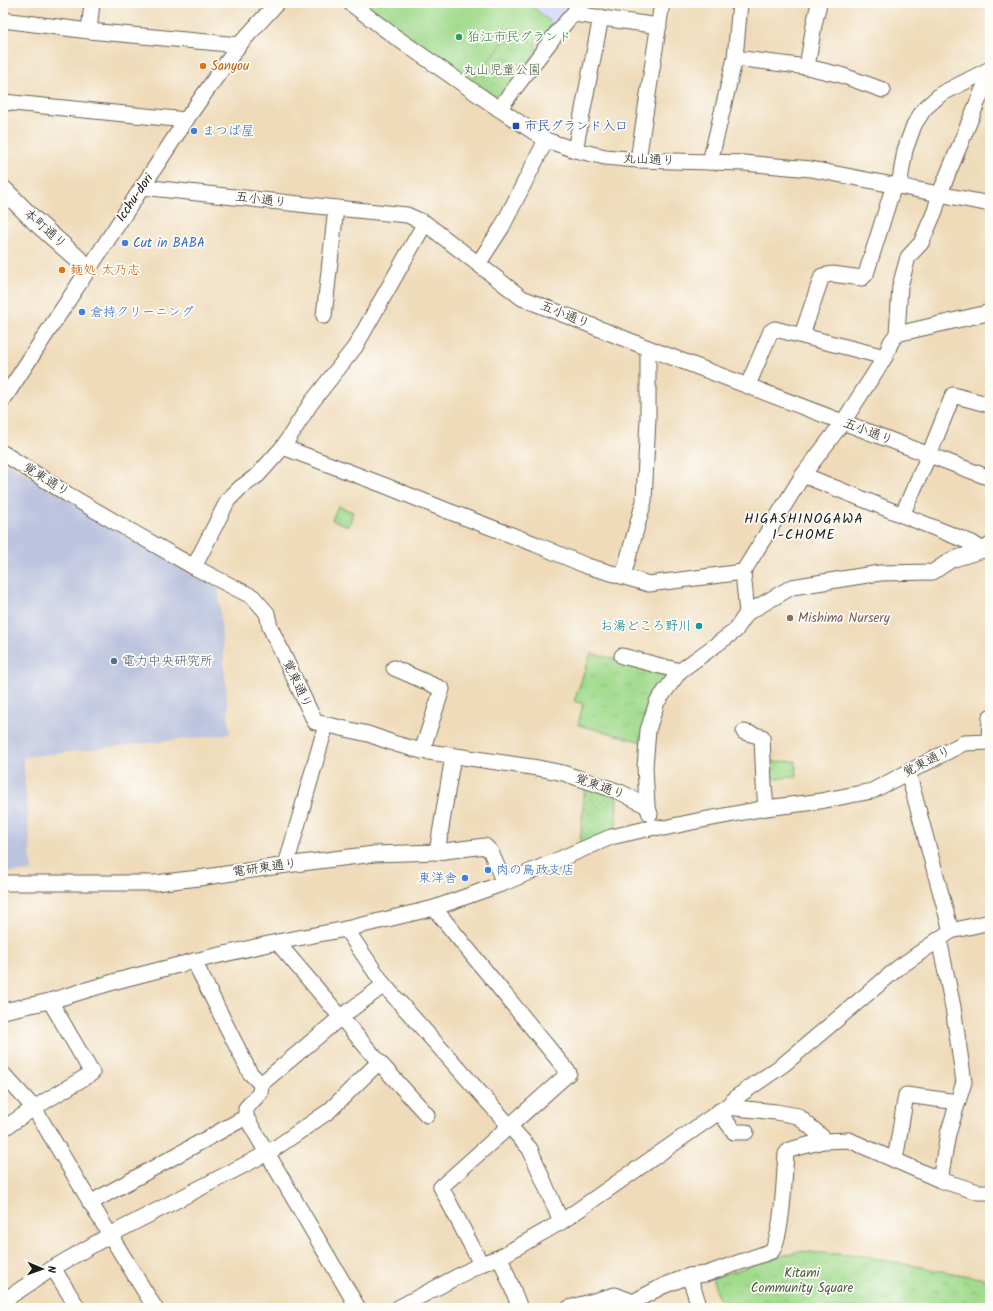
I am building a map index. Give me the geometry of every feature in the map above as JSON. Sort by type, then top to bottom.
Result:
[{"type":"main road","name":"本町通り","points":[[3,189],[88,268]]},
{"type":"street","points":[[89,30],[92,3]]},
{"type":"street","name":"Icchu-dori","points":[[3,400],[186,120],[239,45],[277,3]]},
{"type":"street","name":"丸山通り","points":[[350,3],[394,36],[546,140],[575,150],[605,157],[638,160],[744,163],[811,169],[940,193],[990,204]]},
{"type":"street","points":[[638,160],[662,3]]},
{"type":"street","points":[[710,162],[735,58],[740,3]]},
{"type":"street","points":[[807,67],[819,3]]},
{"type":"street","points":[[499,109],[578,8],[601,17],[659,26]]},
{"type":"street","points":[[575,150],[601,17]]},
{"type":"street","points":[[3,20],[239,45]]},
{"type":"street","points":[[735,58],[807,67],[841,75],[883,90]]},
{"type":"street","points":[[802,335],[822,276],[832,274],[862,278],[866,274],[896,186],[905,150],[914,125],[924,109],[941,94],[990,69]]},
{"type":"street","points":[[747,613],[743,572],[803,475],[843,422],[885,357],[891,342],[897,334],[900,286],[908,257],[921,243],[990,72]]},
{"type":"street","points":[[3,102],[186,120]]},
{"type":"street","points":[[478,264],[502,227],[546,140]]},
{"type":"street","name":"五小通り","points":[[142,187],[407,215],[425,223],[522,298],[648,348],[990,478]]},
{"type":"street","points":[[324,316],[336,208]]},
{"type":"street","points":[[194,567],[228,500],[240,488],[258,475],[283,447],[310,403],[355,347],[425,223]]},
{"type":"street","points":[[897,334],[990,312]]},
{"type":"street","points":[[748,386],[771,332],[775,329],[885,357]]},
{"type":"street","points":[[623,576],[644,501],[648,418],[648,348]]},
{"type":"street","points":[[902,515],[929,455],[953,395],[990,405]]},
{"type":"street","points":[[283,447],[535,544],[588,566],[649,584],[743,572]]},
{"type":"street","name":"覚東通り","points":[[3,453],[67,494],[194,567],[253,597],[267,613],[270,627],[314,722],[368,734],[422,751],[538,768],[563,774],[620,792],[647,806]]},
{"type":"street","points":[[803,475],[986,548]]},
{"type":"street","points":[[655,827],[647,806],[645,767],[648,730],[657,702],[680,671],[735,632],[747,613],[792,587],[880,573],[933,572],[951,560],[986,548]]},
{"type":"street","points":[[622,656],[680,671]]},
{"type":"street","points":[[394,668],[442,689],[422,751]]},
{"type":"street","points":[[990,717],[990,742]]},
{"type":"street","points":[[286,865],[326,725]]},
{"type":"street","points":[[744,732],[762,738],[766,808]]},
{"type":"street","name":"覚東通り","points":[[3,1011],[50,1001],[120,980],[194,961],[276,942],[346,929],[434,908],[504,883],[611,837],[655,827],[664,828],[766,808],[814,802],[872,791],[964,743],[990,742]]},
{"type":"street","points":[[437,852],[453,756]]},
{"type":"street","points":[[908,772],[945,935],[953,1007],[964,1082],[948,1134],[940,1180]]},
{"type":"street","name":"電研東通り","points":[[3,883],[155,883],[374,854],[437,852],[485,846],[491,852],[504,883]]},
{"type":"street","points":[[434,908],[569,1073],[441,1187],[481,1264]]},
{"type":"street","points":[[407,1306],[481,1264],[500,1257],[561,1222],[723,1109],[738,1096],[784,1064],[898,968],[945,935],[990,922]]},
{"type":"street","points":[[346,929],[384,985],[530,1149],[561,1222]]},
{"type":"street","points":[[276,942],[379,1062],[427,1115]]},
{"type":"street","points":[[194,961],[250,1073],[260,1084],[260,1093],[246,1108],[246,1117],[358,1308]]},
{"type":"street","points":[[260,1084],[340,1017],[384,985]]},
{"type":"street","points":[[3,1129],[34,1108],[92,1073],[50,1001]]},
{"type":"street","points":[[3,1301],[53,1268],[110,1235],[267,1153],[329,1111],[379,1062]]},
{"type":"street","points":[[3,1074],[34,1108],[90,1203],[155,1308]]},
{"type":"street","points":[[895,1160],[906,1095],[958,1102]]},
{"type":"street","points":[[723,1109],[734,1132],[746,1132]]},
{"type":"street","points":[[723,1109],[776,1112],[798,1116],[822,1137],[823,1142]]},
{"type":"street","points":[[90,1203],[246,1117]]},
{"type":"street","points":[[569,1308],[615,1295],[631,1305],[663,1286],[689,1276],[706,1274],[772,1251],[776,1244],[781,1216],[786,1154],[789,1150],[823,1142],[849,1140],[940,1180],[978,1192],[990,1192]]},
{"type":"street","points":[[500,1257],[520,1308]]},
{"type":"street","points":[[53,1268],[78,1308]]},
{"type":"street","points":[[689,1276],[700,1308]]},
{"type":"shaded area","points":[[529,3],[581,3],[560,30]]},
{"type":"shaded area","name":"電力中央研究所","points":[[3,460],[195,577],[218,587],[230,734],[23,757],[32,871],[3,873]]},
{"type":"green space","name":"狛江市民グランド","points":[[363,3],[529,3],[553,24],[535,45],[514,29],[472,81]]},
{"type":"green space","name":"丸山児童公園","points":[[514,28],[539,49],[506,93],[494,97],[472,81]]},
{"type":"green space","points":[[338,506],[353,512],[349,526],[332,520]]},
{"type":"green space","points":[[591,653],[672,673],[643,742],[578,725],[583,704],[574,701]]},
{"type":"green space","points":[[796,761],[797,777],[765,779],[767,762]]},
{"type":"green space","points":[[585,782],[617,793],[616,833],[580,845]]},
{"type":"green space","name":"Kitami Community Square","points":[[798,1251],[862,1256],[990,1280],[990,1308],[722,1308],[712,1278]]},
{"type":"place","name":"狛江市民グランド","points":[[459,37]]},
{"type":"place","name":"Sanyou","points":[[203,66]]},
{"type":"place","name":"市民グランド入口","points":[[516,126]]},
{"type":"place","name":"まつば屋","points":[[194,131]]},
{"type":"place","name":"Cut in BABA","points":[[125,243]]},
{"type":"place","name":"麺処 太乃志","points":[[62,270]]},
{"type":"place","name":"倉持クリーニング","points":[[82,312]]},
{"type":"place","name":"Mishima Nursery","points":[[790,618]]},
{"type":"place","name":"お湯どころ野川","points":[[699,626]]},
{"type":"place","name":"電力中央研究所","points":[[114,661]]},
{"type":"place","name":"肉の鳥政支店","points":[[488,870]]},
{"type":"place","name":"東洋舎","points":[[465,878]]},
{"type":"district","name":"HIGASHINOGAWA 1-CHOME","points":[[804,528]]}]
